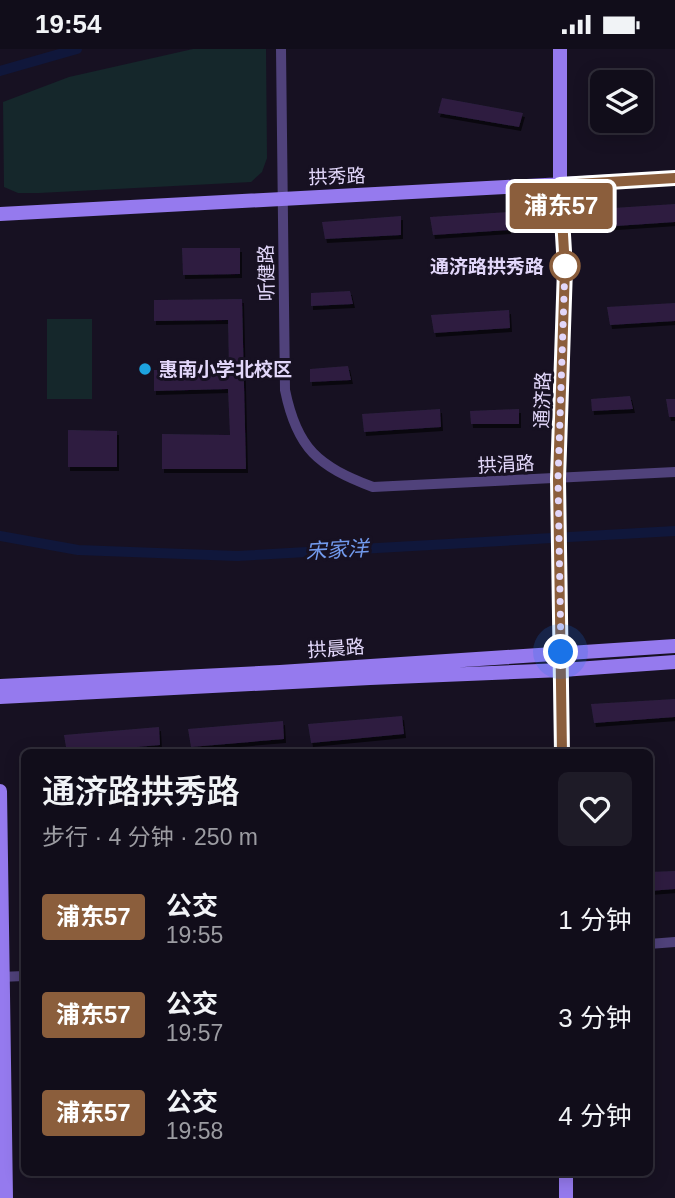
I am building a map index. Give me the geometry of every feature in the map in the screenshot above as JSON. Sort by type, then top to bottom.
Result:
[{"type":"main road","name":"通济路","points":[[560,49],[560,185],[565,300],[558,479],[562,749]]},
{"type":"main road","name":"拱秀路","points":[[0,214],[675,179]]},
{"type":"main road","name":"拱晨路","points":[[0,686],[675,646]]},
{"type":"main road","name":"拱晨路","points":[[0,697],[562,670],[675,662]]},
{"type":"main road","points":[[0,791],[6,1198]]},
{"type":"main road","points":[[566,1176],[566,1198]]},
{"type":"street","name":"听健路","points":[[281,49],[285,390],[291,421],[313,455],[341,475]]},
{"type":"street","name":"拱涓路","points":[[341,475],[373,487],[675,472]]},
{"type":"street","points":[[653,944],[675,942]]},
{"type":"street","points":[[1,977],[21,976]]},
{"type":"shaded area","points":[[193,49],[266,49],[267,158],[262,172],[251,182],[39,193],[18,193],[4,187],[3,102],[69,77]]},
{"type":"shaded area","points":[[47,319],[92,319],[92,399],[47,399]]},
{"type":"building","points":[[442,98],[523,113],[519,127],[438,113]]},
{"type":"building","points":[[675,204],[675,222],[601,227],[598,209]]},
{"type":"building","points":[[509,212],[509,230],[433,235],[430,217]]},
{"type":"building","points":[[401,216],[401,235],[325,239],[322,222]]},
{"type":"building","points":[[182,248],[240,248],[240,274],[183,275]]},
{"type":"building","points":[[350,291],[353,304],[311,306],[311,293]]},
{"type":"building","points":[[242,299],[246,469],[162,469],[162,434],[230,435],[228,389],[154,391],[154,370],[229,369],[228,320],[154,321],[154,300]]},
{"type":"building","points":[[675,303],[675,321],[610,325],[607,307]]},
{"type":"building","points":[[509,310],[510,328],[434,333],[431,315]]},
{"type":"building","points":[[348,366],[351,380],[310,382],[310,369]]},
{"type":"building","points":[[630,396],[633,409],[592,411],[591,399]]},
{"type":"building","points":[[666,399],[675,399],[675,417],[669,417]]},
{"type":"building","points":[[440,409],[441,427],[364,432],[362,414]]},
{"type":"building","points":[[519,409],[519,424],[471,424],[470,411]]},
{"type":"building","points":[[68,430],[117,431],[117,467],[68,467]]},
{"type":"building","points":[[675,699],[675,717],[594,723],[591,704]]},
{"type":"building","points":[[402,716],[404,734],[311,743],[308,724]]},
{"type":"building","points":[[283,721],[284,739],[191,747],[188,729]]},
{"type":"building","points":[[159,727],[160,745],[66,749],[64,735]]},
{"type":"building","points":[[675,871],[675,889],[653,891],[653,872]]},
{"type":"waterway","points":[[0,71],[77,49]]},
{"type":"waterway","name":"宋家洋","points":[[0,536],[78,550],[237,556],[675,531]]},
{"type":"bus line","name":"浦东57","points":[[562,749],[558,479],[565,268],[560,185],[675,178]]},
{"type":"place","name":"通济路拱秀路","points":[[565,266]]},
{"type":"place","name":"惠南小学北校区","points":[[145,369]]},
{"type":"route","points":[[561,652],[558,479],[565,266]]}]
